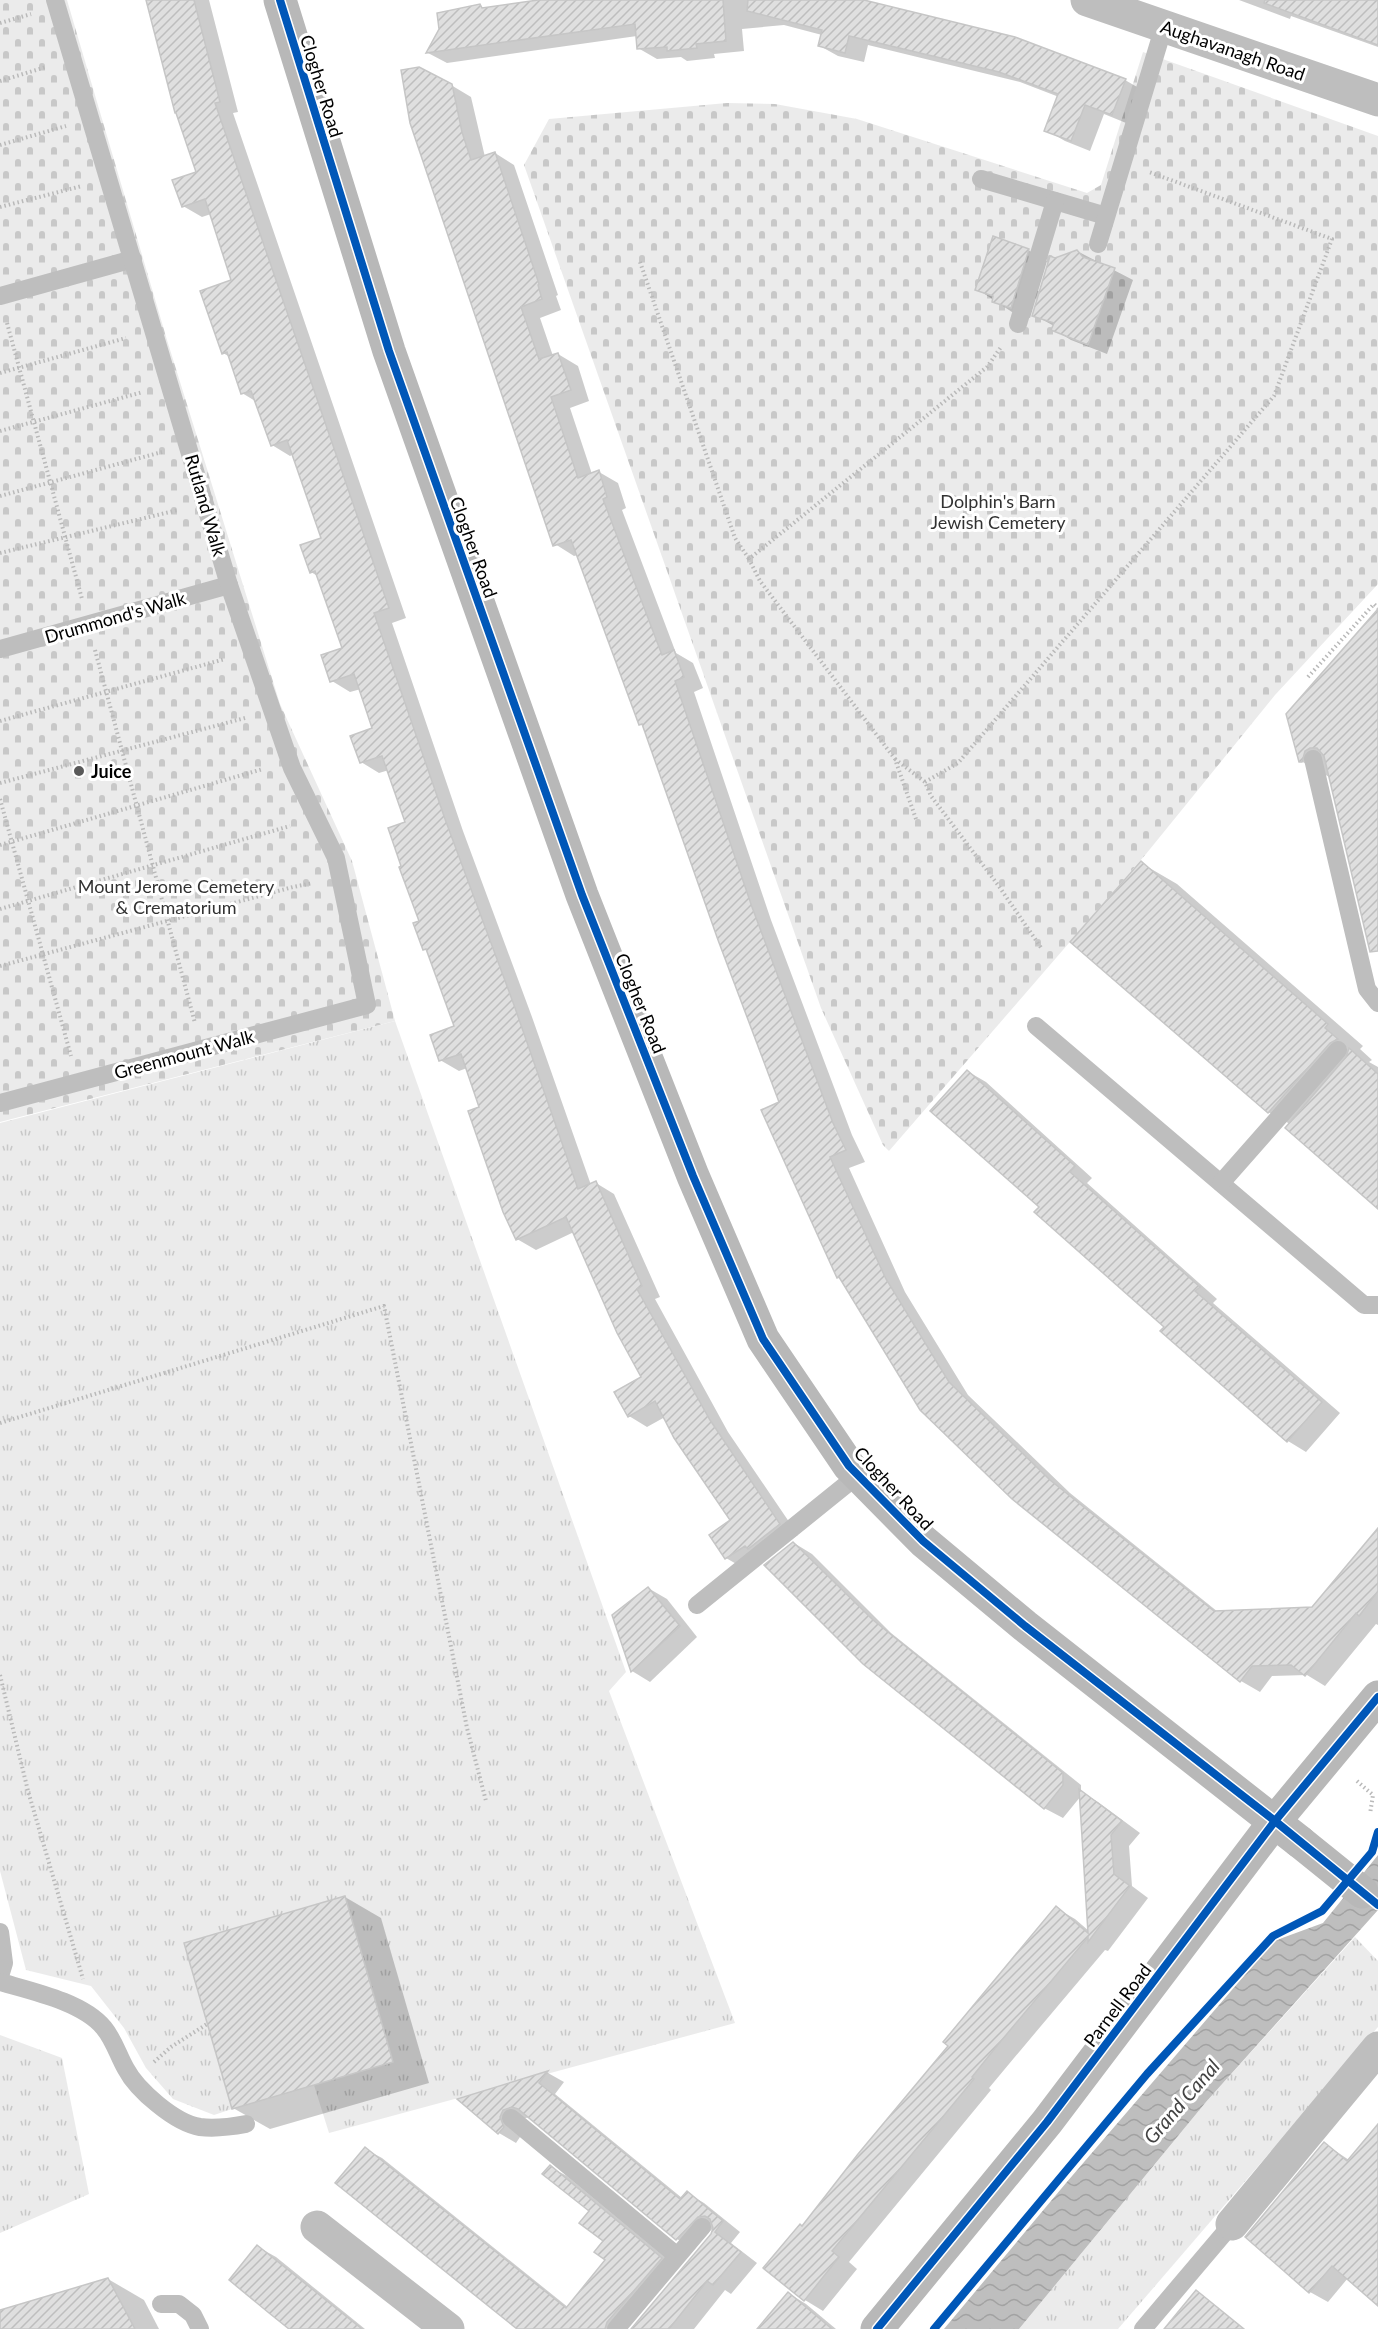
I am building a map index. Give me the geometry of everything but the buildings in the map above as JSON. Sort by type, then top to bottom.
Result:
[{"type":"street","name":"Clogher Road","points":[[280,0],[389,351],[582,895],[693,1176],[763,1339],[849,1466],[931,1548],[1034,1633],[1378,1905]]},
{"type":"street","name":"Aughavanagh Road","points":[[1087,0],[1378,100]]},
{"type":"street","name":"Parnell Road","points":[[877,2329],[1288,1832],[1378,1697]]},
{"type":"street","points":[[1232,2224],[1378,2048]]},
{"type":"street","points":[[317,2227],[448,2329]]},
{"type":"lane","name":"Rutland Walk","points":[[55,0],[229,585],[290,761],[336,858],[368,1005]]},
{"type":"lane","points":[[1098,244],[1164,26]]},
{"type":"lane","points":[[981,179],[1106,216]]},
{"type":"lane","points":[[1018,324],[1055,201]]},
{"type":"lane","points":[[0,296],[133,259]]},
{"type":"lane","name":"Drummond's Walk","points":[[0,649],[229,585]]},
{"type":"lane","points":[[1313,759],[1366,989],[1378,1003]]},
{"type":"lane","name":"Greenmount Walk","points":[[0,1103],[368,1005]]},
{"type":"lane","points":[[1036,1026],[1364,1305],[1378,1305]]},
{"type":"lane","points":[[1221,1183],[1338,1050]]},
{"type":"lane","points":[[697,1605],[858,1474]]},
{"type":"lane","points":[[0,1932],[4,1963],[0,1976]]},
{"type":"lane","points":[[0,1982],[43,1995],[92,2017],[104,2028],[133,2081],[155,2101],[178,2117],[197,2126],[219,2128],[246,2124]]},
{"type":"lane","points":[[511,2118],[676,2256]]},
{"type":"lane","points":[[1143,2329],[1232,2224]]},
{"type":"lane","points":[[616,2329],[702,2226]]},
{"type":"lane","points":[[161,2304],[179,2304],[193,2315],[200,2329]]},
{"type":"path","points":[[0,81],[73,59]]},
{"type":"path","points":[[0,145],[91,119]]},
{"type":"path","points":[[925,782],[958,763],[1274,396],[1332,238],[1123,163]]},
{"type":"path","points":[[0,207],[109,179]]},
{"type":"path","points":[[640,262],[735,537],[760,581],[895,759],[925,782],[931,796],[998,885],[1042,949]]},
{"type":"path","points":[[6,317],[202,1049]]},
{"type":"path","points":[[749,559],[987,367],[1018,324]]},
{"type":"path","points":[[0,373],[154,330]]},
{"type":"path","points":[[0,431],[170,384]]},
{"type":"path","points":[[0,496],[188,445]]},
{"type":"path","points":[[0,553],[206,504]]},
{"type":"path","points":[[1308,677],[1374,604],[1378,608]]},
{"type":"path","points":[[0,721],[252,652]]},
{"type":"path","points":[[0,783],[272,711]]},
{"type":"path","points":[[895,759],[916,819]]},
{"type":"path","points":[[0,845],[290,761]]},
{"type":"path","points":[[0,799],[79,1082]]},
{"type":"path","points":[[0,909],[316,818]]},
{"type":"path","points":[[0,966],[292,887],[340,879]]},
{"type":"path","points":[[0,1423],[384,1306],[467,1728],[486,1801]]},
{"type":"path","points":[[0,1675],[28,1791],[77,1954],[92,2017]]},
{"type":"path","points":[[1357,1781],[1373,1795],[1370,1814],[1378,1810]]},
{"type":"path","points":[[1372,1852],[1378,1832]]},
{"type":"path","points":[[934,2329],[1147,2074],[1273,1936],[1322,1911]]},
{"type":"path","points":[[133,2081],[171,2047],[207,2024]]},
{"type":"green space","name":"Mount Jerome Cemetery & Crematorium","points":[[0,0],[67,0],[167,340],[280,704],[352,861],[395,1021],[0,1122]]},
{"type":"green space","name":"Dolphin's Barn Jewish Cemetery","points":[[1143,52],[1378,136],[1378,584],[1275,695],[1146,854],[889,1151],[883,1145],[821,1008],[524,165],[549,119],[727,103],[775,104],[857,119],[1087,193],[1101,185]]},
{"type":"green space","points":[[395,1021],[626,1672],[609,1691],[735,2023],[329,2133],[314,2085],[392,2058],[345,1896],[184,1943],[232,2109],[214,2115],[173,2099],[146,2068],[124,2028],[91,1986],[26,1970],[0,1871],[0,1123]]},
{"type":"green space","points":[[1355,1937],[1378,1961],[1378,2027],[1118,2329],[1019,2329],[1206,2102]]},
{"type":"green space","points":[[0,2035],[62,2058],[89,2194],[0,2233]]},
{"type":"water","name":"Grand Canal","points":[[1378,1855],[1378,1910],[1206,2102],[1019,2329],[944,2329],[1274,1941],[1323,1923]]},
{"type":"cycle path","points":[[280,0],[389,351],[582,895],[693,1176],[763,1339],[849,1466],[923,1541],[1025,1626],[1275,1821],[1378,1905]]},
{"type":"cycle path","points":[[877,2329],[1047,2122],[1275,1821],[1378,1697]]},
{"type":"cycle path","points":[[934,2329],[1147,2074],[1273,1936],[1322,1911],[1372,1852],[1378,1832]]},
{"type":"place","name":"Juice","points":[[79,771]]}]
